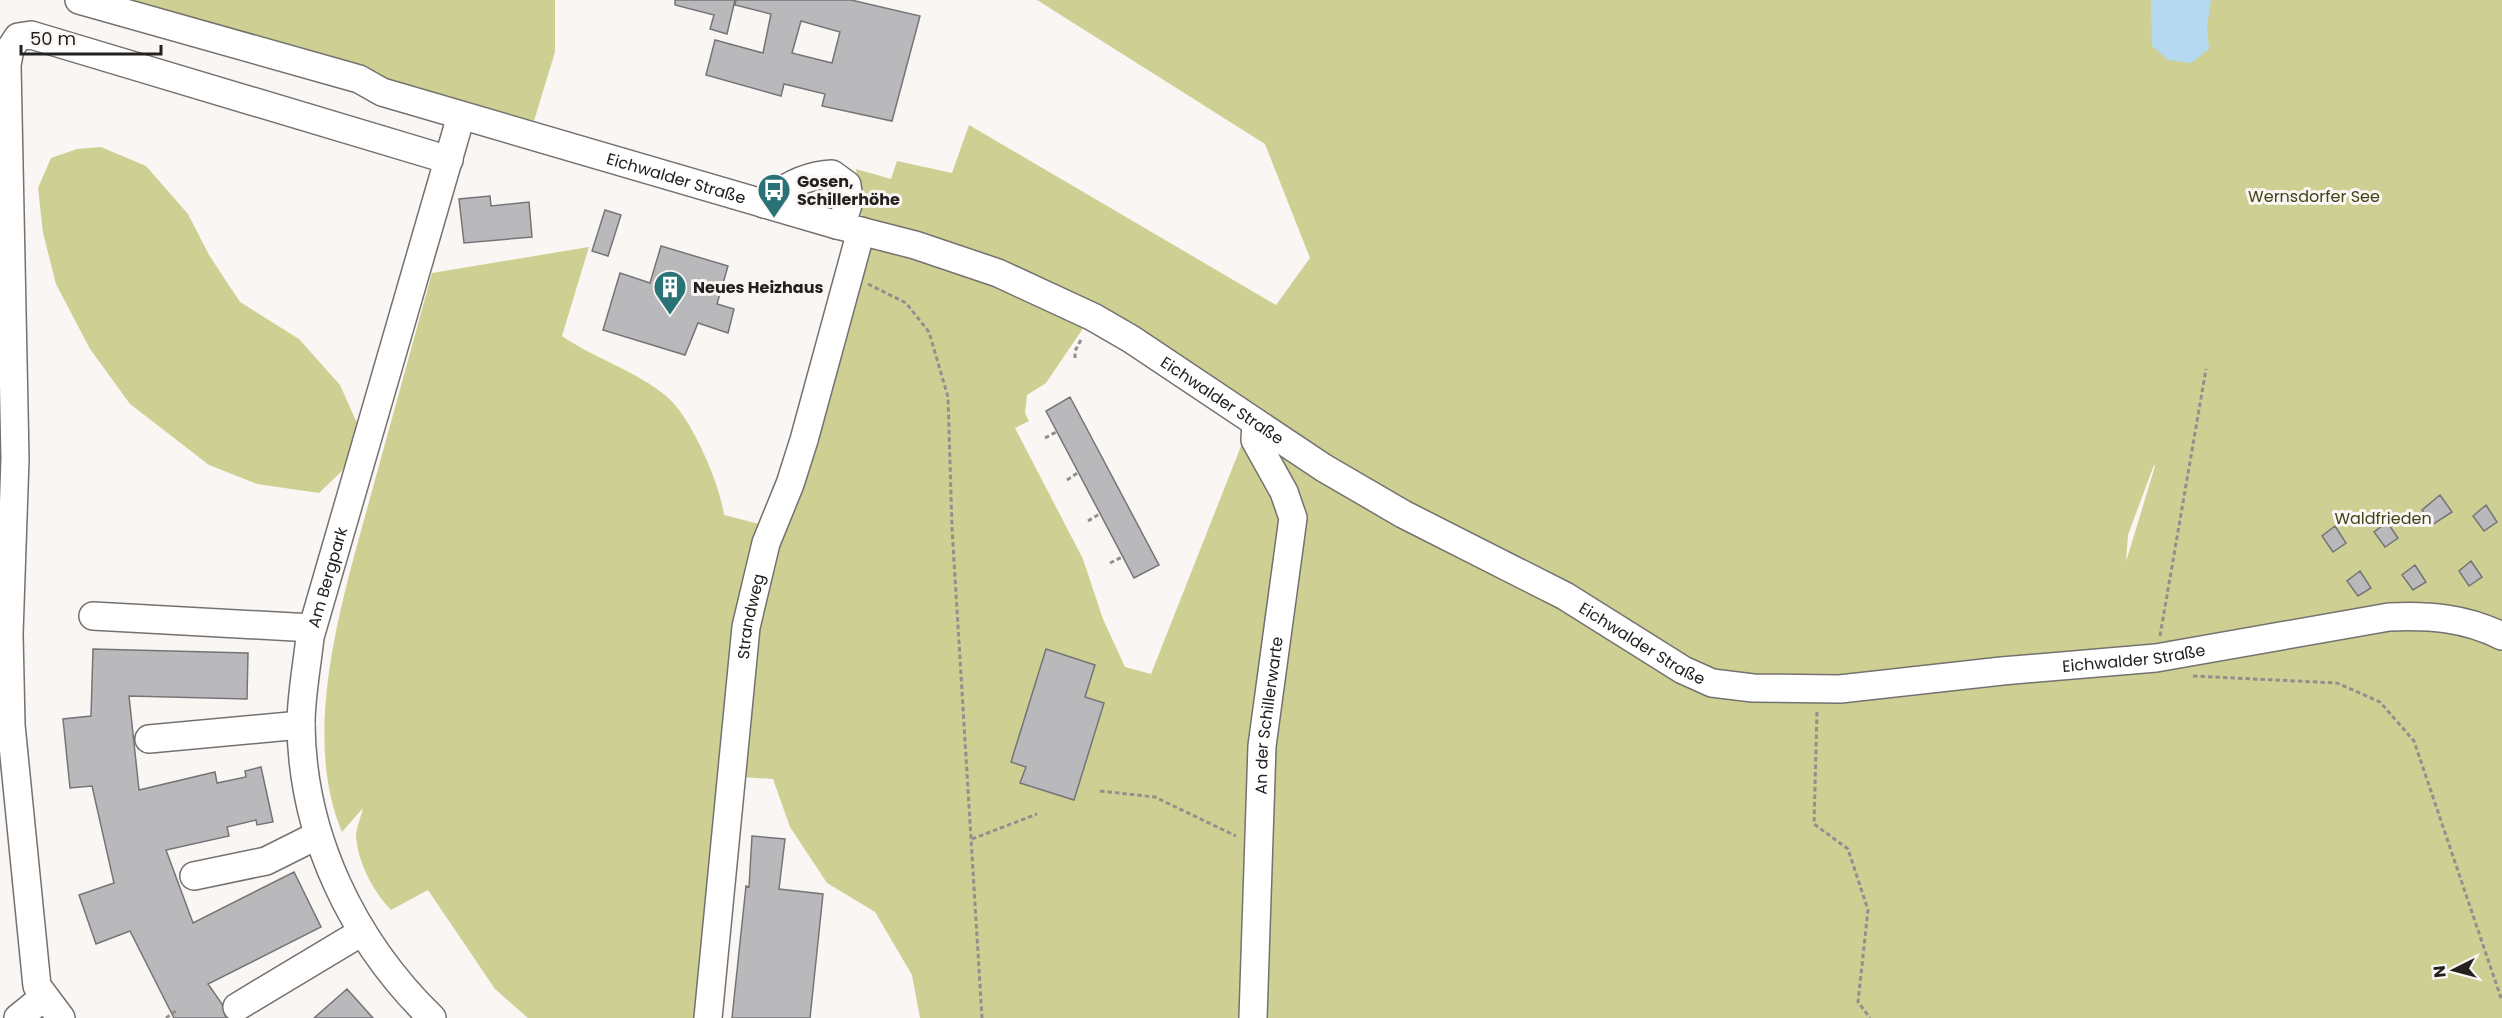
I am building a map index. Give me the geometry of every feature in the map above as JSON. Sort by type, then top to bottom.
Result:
[{"type":"street","name":"Eichwalder Straße","points":[[79,0],[359,79],[382,92],[461,116],[969,262],[1092,317],[1188,375],[1324,468],[1403,514],[1565,596],[1683,670],[1712,683],[1753,688],[1817,690],[2156,658],[2389,617],[2440,617],[2480,625],[2502,636]]},
{"type":"street","points":[[62,1018],[38,986],[11,725],[9,634],[15,459],[7,64],[10,49],[18,37],[31,35],[449,160]]},
{"type":"street","name":"Am Bergpark","points":[[432,1018],[386,969],[339,890],[318,835],[304,770],[301,725],[312,628],[461,116]]},
{"type":"street","name":"Strandweg","points":[[708,1018],[746,627],[766,543],[790,484],[804,440],[850,269],[849,228],[845,216],[850,202],[847,185],[832,174],[806,178],[779,191],[764,204]]},
{"type":"street","name":"An der Schillerwarte","points":[[1253,1018],[1262,746],[1293,518],[1284,492],[1255,440],[1256,423]]},
{"type":"street","points":[[93,616],[312,628]]},
{"type":"street","points":[[149,739],[301,725]]},
{"type":"street","points":[[194,876],[266,861],[318,835]]},
{"type":"street","points":[[237,1007],[362,932]]},
{"type":"street","points":[[18,1018],[44,997]]},
{"type":"street","points":[[0,1011],[8,1018]]},
{"type":"path","points":[[850,269],[873,289],[906,303],[929,332],[948,397],[952,528],[982,1018]]},
{"type":"path","points":[[2156,658],[2206,369]]},
{"type":"path","points":[[1045,438],[1058,431]]},
{"type":"path","points":[[1066,480],[1080,472]]},
{"type":"path","points":[[1088,521],[1101,513]]},
{"type":"path","points":[[1110,563],[1124,556]]},
{"type":"path","points":[[2190,676],[2337,683],[2380,702],[2414,741],[2502,1000]]},
{"type":"path","points":[[1817,690],[1814,824],[1848,849],[1868,910],[1858,1002],[1870,1018]]},
{"type":"path","points":[[1100,791],[1155,797],[1257,846]]},
{"type":"path","points":[[972,839],[1037,814]]},
{"type":"path","points":[[166,1018],[177,1010]]},
{"type":"green space","points":[[101,0],[555,0],[555,52],[534,121]]},
{"type":"green space","points":[[1037,0],[2502,0],[2502,1018],[920,1018],[912,975],[875,912],[827,883],[790,827],[773,779],[740,777],[717,1018],[528,1018],[495,989],[428,890],[391,910],[384,902],[363,866],[357,846],[356,833],[363,808],[342,832],[330,791],[325,748],[326,703],[332,656],[352,565],[432,273],[589,247],[562,336],[641,379],[666,396],[676,406],[703,451],[717,486],[724,515],[779,529],[868,248],[967,270],[1086,324],[1046,383],[1027,395],[1025,413],[1029,421],[1015,428],[1083,559],[1103,619],[1125,667],[1151,674],[1245,436],[1266,446],[1275,420],[1076,295],[1018,271],[862,219],[856,169],[891,179],[897,161],[952,173],[969,125],[1276,305],[1310,258],[1265,144]],"holes":[[[2155,466],[2126,562],[2128,535]]]},
{"type":"green space","points":[[101,147],[146,166],[188,214],[209,255],[240,302],[299,339],[340,385],[357,423],[356,446],[341,472],[319,493],[257,484],[209,465],[130,404],[90,349],[56,284],[43,233],[38,188],[51,158],[77,149]]},
{"type":"water","points":[[2151,0],[2211,0],[2207,27],[2209,49],[2191,63],[2168,60],[2152,46]]},
{"type":"building","points":[[675,0],[735,0],[727,34],[710,29],[714,15],[675,5]]},
{"type":"building","points":[[736,0],[851,0],[920,16],[892,121],[822,106],[825,94],[784,84],[781,96],[706,75],[715,40],[763,53],[771,14],[735,5]],"holes":[[[801,21],[840,32],[832,63],[792,53]]]},
{"type":"building","points":[[490,196],[491,206],[529,202],[532,237],[464,243],[459,199]]},
{"type":"building","points":[[605,210],[621,215],[608,256],[592,251]]},
{"type":"building","name":"Neues Heizhaus","points":[[661,246],[728,266],[717,304],[734,309],[728,333],[698,323],[685,355],[603,330],[620,273],[650,283]]},
{"type":"building","points":[[1070,397],[1159,565],[1134,578],[1046,411]]},
{"type":"building","points":[[2440,495],[2452,512],[2432,525],[2422,510]]},
{"type":"building","points":[[2486,505],[2497,522],[2484,531],[2473,516]]},
{"type":"building","points":[[2387,522],[2398,538],[2385,547],[2374,532]]},
{"type":"building","points":[[2335,526],[2346,543],[2333,552],[2322,536]]},
{"type":"building","points":[[2471,561],[2482,577],[2469,586],[2459,571]]},
{"type":"building","points":[[2415,565],[2426,582],[2413,590],[2402,575]]},
{"type":"building","points":[[2360,571],[2371,588],[2358,596],[2347,581]]},
{"type":"building","points":[[93,649],[248,653],[247,699],[129,696],[139,790],[215,772],[217,783],[246,777],[245,771],[261,767],[273,822],[257,825],[256,820],[227,827],[229,836],[166,850],[193,923],[294,872],[321,927],[208,984],[222,1004],[226,1018],[174,1018],[130,931],[96,944],[79,895],[114,883],[92,786],[70,788],[63,719],[91,716]]},
{"type":"building","points":[[1046,649],[1095,665],[1085,697],[1104,703],[1074,800],[1020,783],[1026,767],[1011,762]]},
{"type":"building","points":[[752,836],[785,839],[779,889],[823,894],[810,1018],[732,1018],[746,886],[749,887]]},
{"type":"building","points":[[347,989],[373,1018],[314,1018]]},
{"type":"place","name":"Gosen, Schillerhöhe","points":[[774,219]]},
{"type":"place","name":"Neues Heizhaus","points":[[670,316]]},
{"type":"park label","name":"Wernsdorfer See","points":[[2314,196]]},
{"type":"park label","name":"Waldfrieden","points":[[2383,518]]}]
